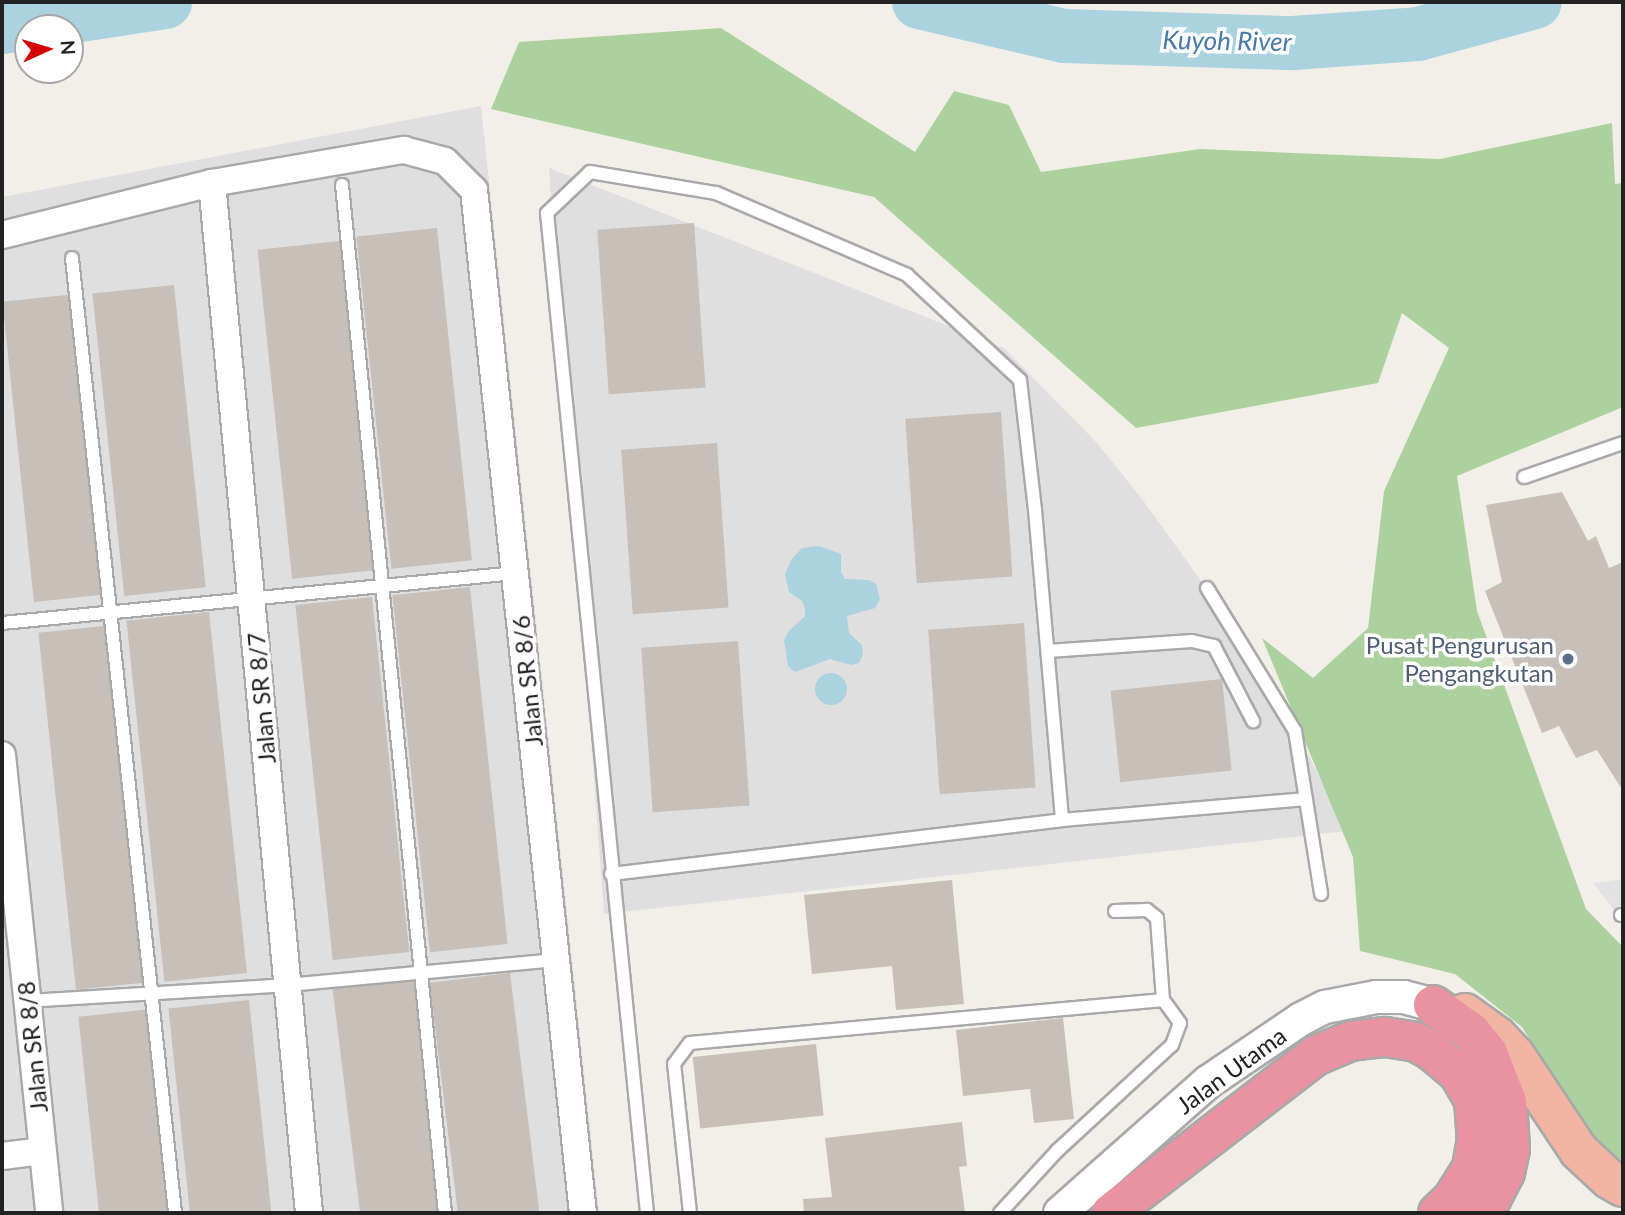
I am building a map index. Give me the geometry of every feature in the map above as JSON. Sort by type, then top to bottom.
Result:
[{"type":"highway","points":[[1433,1005],[1453,1007],[1497,1036],[1515,1055],[1578,1150],[1609,1179],[1623,1187]]},
{"type":"highway","points":[[1433,1005],[1471,1032],[1488,1054],[1507,1102],[1510,1149],[1506,1172],[1484,1213]]},
{"type":"highway","points":[[1111,1213],[1315,1056],[1351,1041],[1385,1037],[1416,1042],[1433,1051],[1459,1074],[1474,1100],[1477,1139],[1472,1168],[1452,1200],[1438,1213]]},
{"type":"street","name":"Jalan SR 8/6","points":[[212,183],[404,150],[445,161],[474,190],[583,1213]]},
{"type":"street","points":[[2,235],[212,183]]},
{"type":"street","name":"Jalan SR 8/7","points":[[212,183],[309,1213]]},
{"type":"street","name":"Jalan SR 8/8","points":[[2,755],[49,1213]]},
{"type":"street","name":"Jalan Utama","points":[[1060,1213],[1208,1082],[1301,1019],[1325,1007],[1376,997],[1404,998],[1433,1005]]},
{"type":"street","points":[[2,1156],[43,1152]]},
{"type":"lane","points":[[647,1213],[547,213],[590,172],[716,193],[907,275],[1020,380],[1048,651],[1062,820]]},
{"type":"lane","points":[[342,185],[445,1213]]},
{"type":"lane","points":[[72,258],[175,1213]]},
{"type":"lane","points":[[1524,477],[1617,442],[1623,443]]},
{"type":"lane","points":[[2,623],[516,573]]},
{"type":"lane","points":[[1207,588],[1295,732],[1321,894]]},
{"type":"lane","points":[[1048,651],[1192,641],[1214,646],[1253,721]]},
{"type":"lane","points":[[611,874],[1062,820],[1306,799]]},
{"type":"lane","points":[[1000,1213],[1057,1151],[1172,1045],[1180,1023],[1163,1000],[1157,918],[1147,910],[1115,911]]},
{"type":"lane","points":[[27,1000],[288,985],[556,960]]},
{"type":"lane","points":[[690,1213],[674,1064],[690,1043],[1163,1000]]},
{"type":"shaded area","points":[[481,106],[599,1213],[2,1213],[2,197]]},
{"type":"shaded area","points":[[549,168],[1004,348],[1097,443],[1142,499],[1264,668],[1347,831],[604,914]]},
{"type":"shaded area","points":[[1623,879],[1623,921],[1593,883]]},
{"type":"green space","points":[[721,28],[915,152],[954,91],[1009,105],[1041,172],[1200,149],[1440,159],[1612,123],[1615,184],[1623,183],[1623,407],[1457,476],[1477,611],[1586,909],[1623,947],[1623,1161],[1592,1141],[1522,1027],[1455,974],[1360,951],[1353,857],[1262,638],[1313,678],[1368,628],[1384,491],[1449,348],[1402,313],[1378,383],[1136,428],[874,197],[491,109],[519,42]]},
{"type":"water","points":[[819,546],[841,554],[841,572],[845,579],[869,580],[876,584],[880,599],[875,608],[847,616],[849,633],[862,645],[863,655],[859,663],[851,665],[830,659],[795,672],[788,666],[784,640],[788,632],[805,616],[805,608],[802,601],[789,592],[785,574],[792,559],[802,548]]},
{"type":"water","points":[[831,673],[842,678],[847,689],[842,700],[831,705],[820,700],[815,689],[820,678]]},
{"type":"building","points":[[694,223],[706,388],[609,394],[597,230]]},
{"type":"building","points":[[437,228],[472,560],[391,569],[356,236]]},
{"type":"building","points":[[340,241],[375,570],[292,579],[257,250]]},
{"type":"building","points":[[174,285],[206,587],[124,596],[92,294]]},
{"type":"building","points":[[75,294],[107,594],[34,602],[2,302]]},
{"type":"building","points":[[1001,412],[1013,577],[917,583],[905,419]]},
{"type":"building","points":[[717,443],[729,608],[633,614],[621,450]]},
{"type":"building","name":"Pusat Pengurusan Pengangkutan","points":[[1562,492],[1588,541],[1596,536],[1609,568],[1623,562],[1623,791],[1597,750],[1576,758],[1559,726],[1542,733],[1485,591],[1502,582],[1486,505]]},
{"type":"building","points":[[470,587],[508,944],[430,952],[392,595]]},
{"type":"building","points":[[372,597],[409,952],[333,960],[295,605]]},
{"type":"building","points":[[209,612],[247,973],[164,982],[126,621]]},
{"type":"building","points":[[1024,623],[1036,788],[940,794],[928,630]]},
{"type":"building","points":[[113,625],[151,982],[76,990],[38,633]]},
{"type":"building","points":[[738,641],[750,806],[653,812],[641,648]]},
{"type":"building","points":[[1222,679],[1232,770],[1120,782],[1111,691]]},
{"type":"building","points":[[952,880],[964,1004],[896,1010],[892,966],[812,974],[804,895]]},
{"type":"building","points":[[510,973],[539,1213],[458,1213],[430,983]]},
{"type":"building","points":[[414,979],[443,1213],[360,1213],[333,989]]},
{"type":"building","points":[[249,1000],[271,1213],[190,1213],[168,1008]]},
{"type":"building","points":[[151,1009],[172,1213],[99,1213],[78,1017]]},
{"type":"building","points":[[1063,1018],[1074,1119],[1034,1123],[1030,1089],[963,1096],[956,1030]]},
{"type":"building","points":[[816,1044],[824,1116],[700,1129],[693,1057]]},
{"type":"building","points":[[962,1122],[967,1166],[959,1167],[965,1213],[804,1213],[803,1199],[832,1197],[825,1138]]},
{"type":"waterway","name":"Kuyoh River","points":[[2,27],[165,2]]},
{"type":"waterway","name":"Kuyoh River","points":[[919,2],[1064,36],[1293,43],[1418,34],[1535,2]]},
{"type":"place","name":"Pusat Pengurusan Pengangkutan","points":[[1568,659]]}]
